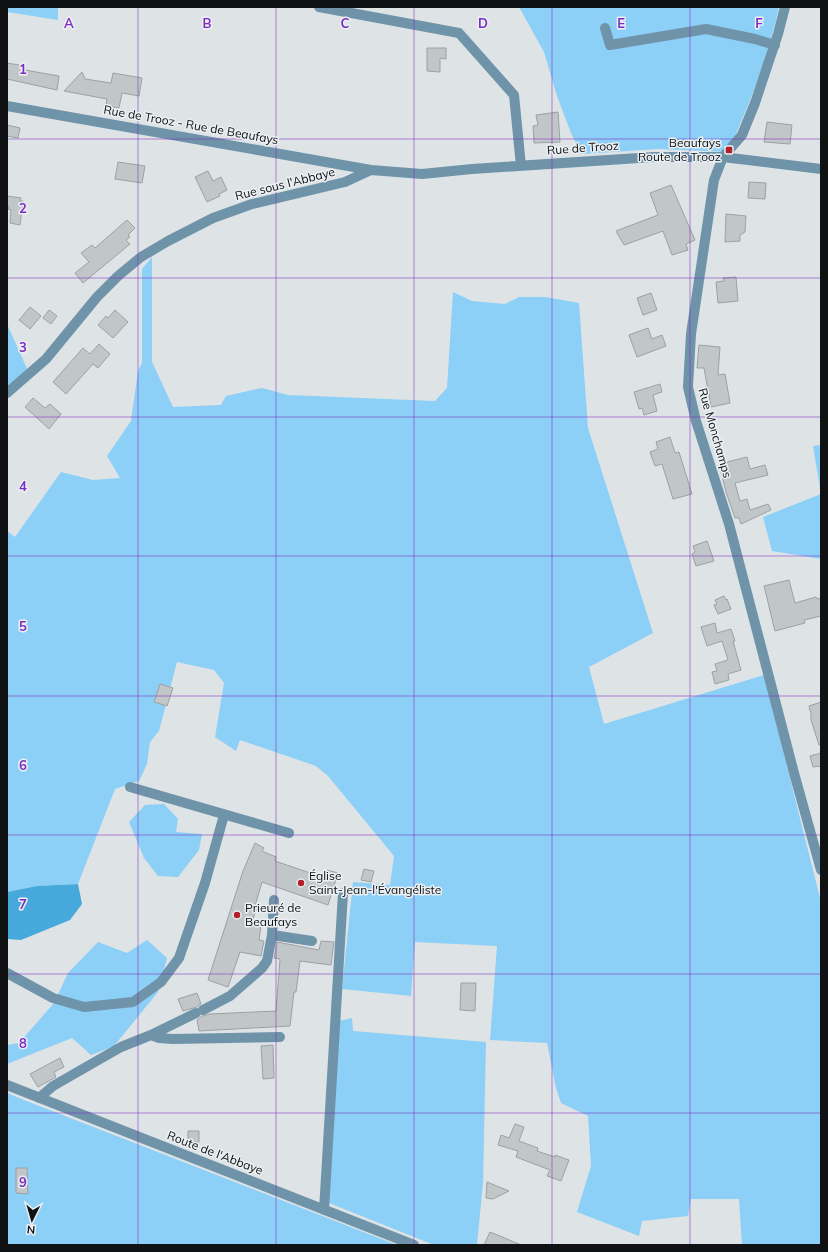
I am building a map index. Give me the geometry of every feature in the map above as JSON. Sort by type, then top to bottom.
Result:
[{"type":"street","points":[[319,7],[459,33],[514,95],[521,166]]},
{"type":"street","name":"Rue Monchamps","points":[[785,7],[775,45],[742,135],[723,157],[714,180],[691,334],[688,387],[696,421],[729,524],[821,870]]},
{"type":"street","points":[[605,28],[610,45],[706,29],[755,39],[775,45]]},
{"type":"street","name":"Rue de Trooz - Rue de Beaufays","points":[[7,106],[371,170]]},
{"type":"street","name":"Rue de Trooz","points":[[371,170],[422,174],[654,157],[723,157],[821,169]]},
{"type":"street","name":"Rue sous l'Abbaye","points":[[7,393],[46,358],[97,297],[118,276],[141,257],[168,241],[213,218],[252,204],[345,182],[371,170]]},
{"type":"street","points":[[130,786],[289,833]]},
{"type":"street","points":[[7,973],[53,998],[84,1007],[133,1002],[161,982],[179,958],[205,883],[224,815]]},
{"type":"street","points":[[324,1210],[343,893]]},
{"type":"street","points":[[39,1098],[53,1086],[121,1047],[151,1035],[230,996],[262,968],[267,961],[272,935],[274,900]]},
{"type":"street","points":[[272,935],[312,941]]},
{"type":"street","points":[[151,1035],[159,1038],[173,1039],[280,1037]]},
{"type":"street","name":"Route de l'Abbaye","points":[[7,1085],[414,1245]]},
{"type":"shaded area","points":[[7,7],[58,7],[58,20],[7,12]]},
{"type":"shaded area","points":[[519,7],[779,7],[775,26],[757,81],[728,152],[659,149],[581,154],[571,133],[557,96],[544,52]]},
{"type":"shaded area","points":[[152,257],[152,362],[173,407],[221,405],[226,396],[262,388],[288,395],[435,401],[447,388],[453,292],[472,301],[505,304],[519,297],[545,297],[579,303],[588,428],[653,633],[589,667],[604,724],[764,675],[821,902],[821,1245],[742,1245],[739,1199],[691,1199],[688,1216],[642,1221],[639,1236],[577,1212],[591,1166],[588,1116],[561,1103],[556,1088],[547,1043],[490,1040],[497,946],[415,942],[411,996],[342,989],[353,882],[390,885],[394,856],[328,776],[316,766],[240,740],[236,751],[215,737],[224,683],[214,670],[177,662],[159,731],[150,742],[147,764],[139,781],[115,789],[78,884],[37,886],[7,892],[7,531],[15,537],[61,472],[93,480],[120,478],[107,456],[131,421],[138,371],[142,363],[142,269]]},
{"type":"shaded area","points":[[7,324],[28,371],[7,389]]},
{"type":"shaded area","points":[[821,445],[821,494],[813,446]]},
{"type":"shaded area","points":[[821,494],[821,559],[772,551],[763,517]]},
{"type":"shaded area","points":[[164,804],[178,819],[176,832],[202,834],[199,850],[178,877],[158,876],[144,858],[129,822],[145,805]]},
{"type":"shaded area","points":[[78,884],[82,904],[70,920],[21,940],[7,939],[7,892],[37,886]]},
{"type":"shaded area","points":[[147,940],[167,958],[158,992],[114,1046],[91,1055],[72,1038],[7,1064],[7,1045],[19,1043],[54,1003],[68,973],[98,942],[127,953]]},
{"type":"shaded area","points":[[352,1018],[353,1031],[486,1042],[483,1183],[477,1245],[434,1245],[324,1201],[339,1021]]},
{"type":"shaded area","points":[[7,1093],[24,1100],[397,1245],[7,1245]]},
{"type":"building","points":[[427,48],[446,48],[446,59],[440,58],[440,72],[427,71]]},
{"type":"building","points":[[7,63],[25,66],[25,70],[59,76],[57,90],[7,79]]},
{"type":"building","points":[[82,72],[85,79],[111,83],[113,73],[142,78],[139,96],[122,93],[119,108],[106,106],[107,99],[64,91]]},
{"type":"building","points":[[558,112],[560,142],[534,143],[533,126],[538,125],[536,115]]},
{"type":"building","points":[[767,122],[792,125],[790,144],[764,142]]},
{"type":"building","points":[[7,125],[20,128],[18,138],[7,136]]},
{"type":"building","points":[[118,162],[145,166],[142,183],[115,179]]},
{"type":"building","points":[[208,171],[213,181],[221,177],[227,190],[219,194],[220,196],[207,202],[195,177]]},
{"type":"building","points":[[749,182],[766,183],[765,199],[748,198]]},
{"type":"building","points":[[671,185],[695,240],[686,244],[688,250],[672,255],[663,231],[624,245],[616,231],[658,215],[650,193]]},
{"type":"building","points":[[7,196],[21,198],[20,201],[23,201],[20,225],[10,223],[11,210],[8,209],[9,207],[7,206]]},
{"type":"building","points":[[726,214],[746,216],[745,232],[740,235],[740,241],[725,242]]},
{"type":"building","points":[[127,220],[135,228],[128,235],[130,237],[126,240],[130,244],[83,283],[75,273],[89,262],[81,253],[92,245],[95,248]]},
{"type":"building","points":[[736,277],[738,301],[718,303],[716,282],[724,281],[723,278]]},
{"type":"building","points":[[651,293],[657,310],[643,315],[637,298]]},
{"type":"building","points":[[30,307],[41,316],[30,329],[19,320]]},
{"type":"building","points":[[49,310],[57,316],[51,324],[43,318]]},
{"type":"building","points":[[115,310],[128,322],[113,338],[98,325],[106,316],[108,318]]},
{"type":"building","points":[[648,328],[652,339],[662,335],[666,346],[637,357],[629,335]]},
{"type":"building","points":[[99,344],[110,354],[98,368],[93,364],[66,394],[53,382],[83,348],[90,354]]},
{"type":"building","points":[[699,345],[720,347],[718,375],[725,374],[730,403],[711,407],[704,368],[697,368]]},
{"type":"building","points":[[660,384],[662,392],[653,395],[657,411],[644,415],[642,408],[639,409],[634,392]]},
{"type":"building","points":[[33,398],[45,408],[50,404],[61,414],[49,429],[25,407]]},
{"type":"building","points":[[670,437],[675,453],[679,452],[692,494],[673,499],[662,464],[655,466],[650,452],[658,449],[656,442]]},
{"type":"building","points":[[747,457],[750,469],[765,465],[768,475],[735,483],[740,501],[747,499],[750,510],[768,504],[771,510],[741,524],[739,518],[735,518],[726,492],[719,464]]},
{"type":"building","points":[[707,541],[714,561],[696,566],[692,554],[695,552],[693,546]]},
{"type":"building","points":[[789,580],[795,603],[816,597],[817,599],[821,598],[821,616],[804,620],[805,623],[775,631],[764,586]]},
{"type":"building","points":[[724,596],[726,600],[727,599],[731,609],[718,614],[714,605],[717,604],[715,600]]},
{"type":"building","points":[[715,623],[717,633],[731,629],[741,670],[728,674],[729,680],[715,684],[712,672],[717,671],[715,664],[728,660],[722,641],[707,646],[701,627]]},
{"type":"building","points":[[160,684],[173,688],[167,706],[154,702]]},
{"type":"building","points":[[821,702],[821,745],[819,745],[811,720],[809,706]]},
{"type":"building","points":[[821,753],[821,766],[813,767],[810,756]]},
{"type":"building","points":[[255,843],[264,848],[262,851],[276,857],[275,861],[325,878],[327,870],[338,873],[328,905],[262,882],[255,906],[257,907],[251,925],[261,926],[259,940],[264,941],[261,956],[240,952],[228,987],[208,980],[243,871]]},
{"type":"building","points":[[364,869],[374,871],[371,882],[361,880]]},
{"type":"building","points":[[321,941],[334,942],[331,965],[300,961],[296,992],[294,992],[290,1026],[199,1031],[197,1020],[202,1016],[210,1014],[276,1011],[280,959],[274,958],[277,942],[319,950]]},
{"type":"building","points":[[461,983],[476,983],[475,1011],[460,1010]]},
{"type":"building","points":[[197,993],[201,1004],[197,1007],[183,1011],[178,999]]},
{"type":"building","points":[[273,1045],[274,1078],[263,1079],[261,1046]]},
{"type":"building","points":[[60,1058],[64,1067],[54,1072],[56,1077],[38,1087],[30,1074]]},
{"type":"building","points":[[515,1124],[524,1127],[519,1141],[538,1148],[537,1151],[569,1160],[561,1181],[547,1176],[550,1170],[516,1157],[518,1151],[498,1145],[501,1135],[509,1138]]},
{"type":"building","points":[[188,1131],[199,1131],[199,1142],[188,1142]]},
{"type":"building","points":[[16,1168],[27,1168],[28,1194],[16,1193]]},
{"type":"building","points":[[487,1182],[509,1191],[493,1199],[486,1198]]},
{"type":"building","points":[[490,1232],[500,1236],[521,1245],[484,1245]]},
{"type":"place","name":"Beaufays Route de Trooz","points":[[729,150]]},
{"type":"place","name":"Église Saint-Jean-l'Évangéliste","points":[[301,883]]},
{"type":"place","name":"Prieuré de Beaufays","points":[[237,915]]}]
